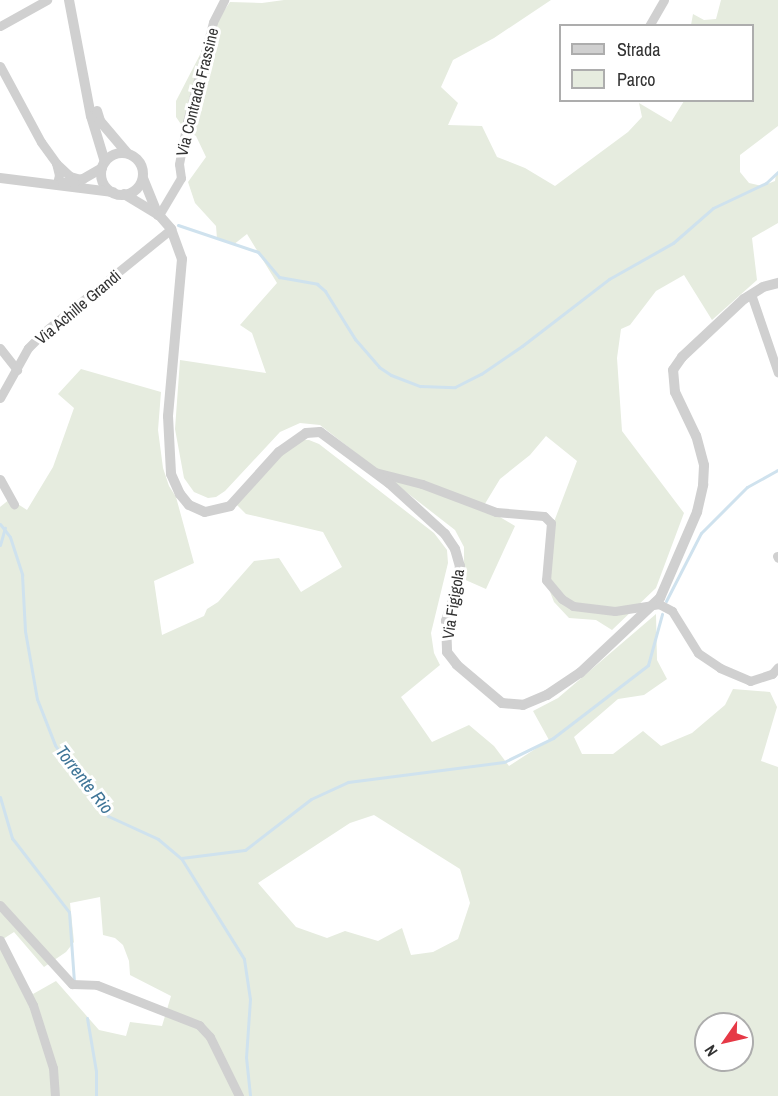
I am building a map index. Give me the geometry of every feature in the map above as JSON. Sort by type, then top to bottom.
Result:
[{"type":"street","points":[[0,26],[47,0]]},
{"type":"street","points":[[69,0],[104,165],[103,182],[118,193],[159,215]]},
{"type":"street","name":"Via Contrada Frassine","points":[[159,215],[181,178],[179,164],[187,122],[213,22],[224,0]]},
{"type":"street","points":[[650,24],[664,0]]},
{"type":"street","points":[[0,66],[41,142],[56,163],[70,176],[80,179]]},
{"type":"street","points":[[87,86],[100,121],[127,153],[141,165],[143,178],[159,215]]},
{"type":"street","points":[[57,184],[80,179],[104,165],[115,154],[127,153]]},
{"type":"street","points":[[56,163],[59,175],[57,184]]},
{"type":"street","points":[[0,178],[118,193],[136,189],[143,178]]},
{"type":"street","name":"Via Figigola","points":[[159,215],[171,229],[182,259],[168,416],[168,446],[171,474],[184,500],[189,505],[205,512],[230,506],[279,452],[306,434],[320,432],[375,472],[445,534],[455,549],[460,566],[457,587],[446,621],[447,652],[456,665],[502,703],[523,705],[547,695],[580,672],[660,598],[697,512],[703,485],[704,465],[696,436],[675,392],[673,370],[682,357],[751,294],[778,283]]},
{"type":"street","name":"Via Achille Grandi","points":[[0,398],[28,348],[44,332],[171,229]]},
{"type":"street","points":[[751,294],[778,373]]},
{"type":"street","points":[[0,348],[17,370]]},
{"type":"street","points":[[375,472],[422,484],[496,512],[544,516],[551,523],[546,580],[562,599],[573,606],[615,611],[655,604],[672,611],[698,653],[720,668],[750,681],[772,674],[778,667]]},
{"type":"street","points":[[0,479],[14,504]]},
{"type":"street","points":[[0,905],[72,984],[97,985],[199,1025],[210,1037],[239,1096]]},
{"type":"street","points":[[0,940],[33,1005],[53,1068],[55,1096]]},
{"type":"green space","points":[[284,0],[551,0],[494,38],[453,60],[441,87],[458,103],[448,125],[482,126],[497,157],[525,168],[555,186],[628,132],[642,117],[639,103],[671,122],[683,102],[754,102],[754,24],[691,24],[693,14],[704,20],[716,19],[721,0],[778,0],[778,126],[740,155],[740,172],[749,183],[762,186],[775,181],[776,174],[778,175],[778,223],[752,238],[757,280],[712,320],[684,275],[656,291],[630,325],[621,329],[617,358],[622,431],[684,513],[656,588],[612,630],[596,620],[569,618],[554,602],[543,574],[552,527],[577,461],[546,436],[530,455],[500,479],[483,507],[515,526],[486,589],[461,578],[464,547],[455,530],[320,425],[300,423],[280,432],[225,491],[216,497],[208,498],[194,492],[184,478],[175,429],[180,360],[266,373],[252,333],[240,325],[277,283],[247,234],[233,245],[217,239],[216,226],[195,203],[188,182],[206,157],[196,136],[185,130],[176,117],[176,101],[219,18],[230,2],[262,3]]},
{"type":"green space","points":[[81,369],[161,392],[158,430],[163,468],[169,486],[176,497],[194,563],[154,581],[162,635],[204,616],[207,609],[218,602],[254,561],[279,558],[301,592],[342,567],[323,532],[246,514],[236,504],[280,453],[304,440],[309,440],[319,444],[434,533],[447,550],[448,563],[431,633],[434,653],[440,665],[401,697],[432,742],[469,725],[494,746],[509,766],[549,740],[533,711],[558,698],[656,614],[657,660],[667,679],[644,695],[618,699],[574,737],[582,754],[613,754],[643,731],[661,746],[692,733],[725,705],[733,689],[770,692],[777,707],[761,761],[778,767],[778,1096],[0,1096],[0,942],[33,994],[56,981],[99,1030],[126,1036],[130,1022],[162,1026],[171,996],[130,975],[129,961],[123,945],[115,938],[103,935],[100,897],[70,903],[74,942],[66,952],[44,967],[14,932],[0,941],[0,507],[10,499],[27,510],[53,467],[74,408],[58,394]],"holes":[[[374,815],[460,869],[470,903],[458,939],[433,952],[411,955],[402,928],[378,941],[345,931],[327,938],[296,927],[258,883],[350,823]]]},
{"type":"waterway","points":[[178,225],[258,252],[279,277],[317,284],[325,291],[355,339],[379,367],[391,375],[420,386],[455,387],[481,374],[522,346],[609,279],[673,243],[713,208],[766,183],[778,172]]},
{"type":"waterway","points":[[666,601],[701,533],[747,487],[778,470]]},
{"type":"waterway","name":"Torrente Rio","points":[[0,524],[10,537],[22,575],[25,631],[37,699],[55,745],[79,782],[108,816],[158,839],[181,858],[244,959],[250,999],[246,1057],[250,1096]]},
{"type":"waterway","points":[[0,545],[5,528]]},
{"type":"waterway","points":[[181,858],[245,850],[311,799],[348,782],[504,762],[553,738],[648,665],[662,614]]},
{"type":"waterway","points":[[0,797],[12,838],[69,912],[74,981]]},
{"type":"waterway","points":[[87,1018],[96,1071],[96,1096]]}]
